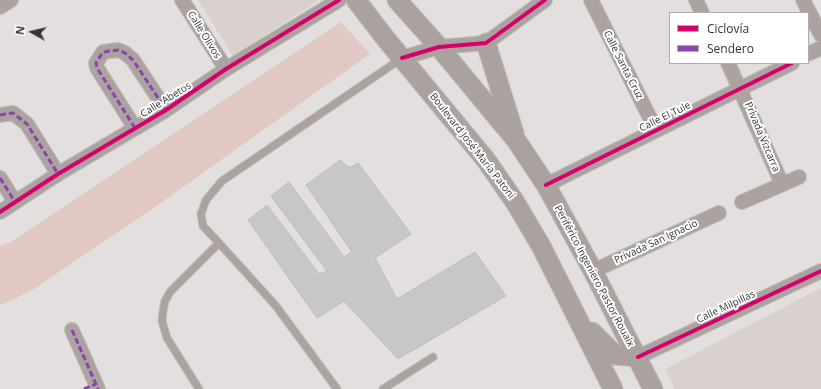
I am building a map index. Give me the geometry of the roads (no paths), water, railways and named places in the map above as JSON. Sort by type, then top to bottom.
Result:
[{"type":"main road","name":"Boulevard José María Patoni","points":[[356,0],[482,155],[515,202],[541,246],[613,389]]},
{"type":"main road","points":[[396,0],[439,47],[516,140],[546,185]]},
{"type":"main road","points":[[486,42],[516,140]]},
{"type":"main road","name":"Periférico Ingeniero Pastor Rouaix","points":[[546,185],[593,270],[653,389]]},
{"type":"main road","points":[[572,308],[608,350],[620,356],[638,357]]},
{"type":"street","points":[[0,7],[11,0]]},
{"type":"street","name":"Calle Olivos","points":[[182,0],[226,70]]},
{"type":"street","points":[[402,58],[439,47],[486,42],[545,0]]},
{"type":"street","name":"Calle Santa Cruz","points":[[591,0],[656,130]]},
{"type":"street","points":[[696,0],[702,12]]},
{"type":"street","points":[[803,0],[821,35]]},
{"type":"street","name":"Calle Abetos","points":[[0,212],[58,174],[166,110],[331,2]]},
{"type":"street","points":[[809,54],[821,48]]},
{"type":"street","points":[[135,128],[97,68],[96,63],[103,52],[118,50],[125,53],[132,60],[166,110]]},
{"type":"street","name":"Privada Vizcarra","points":[[728,64],[741,89],[782,184]]},
{"type":"street","name":"Calle El Tule","points":[[546,185],[790,64]]},
{"type":"street","points":[[0,115],[13,113],[27,124],[58,174]]},
{"type":"street","name":"Privada Vizcarra","points":[[742,202],[799,177]]},
{"type":"street","points":[[0,178],[16,202]]},
{"type":"street","name":"Privada San Ignacio","points":[[593,270],[719,212]]},
{"type":"street","name":"Calle Milpillas","points":[[638,357],[821,271]]},
{"type":"street","points":[[72,330],[93,387]]},
{"type":"lane","points":[[337,389],[276,306],[203,226],[201,214],[206,200],[222,181],[402,58]]},
{"type":"lane","points":[[199,389],[166,338],[162,321],[163,311],[165,301],[170,292],[219,243]]},
{"type":"lane","points":[[383,389],[433,357]]}]
